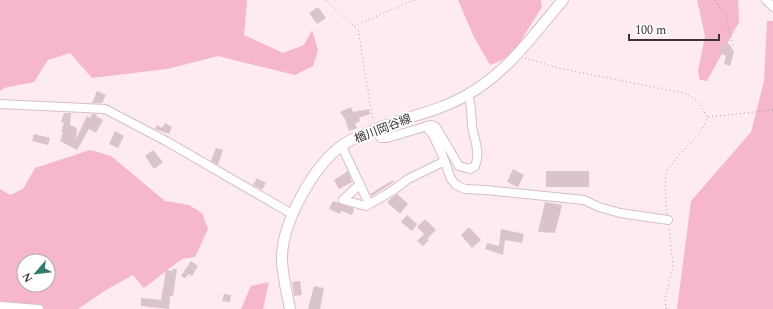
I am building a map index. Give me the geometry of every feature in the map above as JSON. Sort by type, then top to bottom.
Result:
[{"type":"main road","name":"楢川岡谷線","points":[[290,309],[282,259],[285,232],[292,214],[328,158],[344,144],[375,130],[438,108],[468,95],[518,56],[563,0]]},
{"type":"street","points":[[766,0],[773,7]]},
{"type":"street","points":[[375,130],[381,138],[386,138],[426,126],[436,127],[459,166],[470,169],[475,166],[478,160],[478,150],[472,126],[472,106],[468,95]]},
{"type":"street","points":[[0,104],[104,109],[166,141],[292,214]]},
{"type":"street","points":[[426,126],[433,136],[445,161],[451,179],[456,185],[465,190],[485,190],[584,200],[599,207],[620,213],[668,220]]},
{"type":"street","points":[[344,151],[369,204]]},
{"type":"street","points":[[360,184],[342,200],[362,206],[369,204],[408,179],[445,161]]},
{"type":"street","points":[[0,306],[39,309]]},
{"type":"path","points":[[326,0],[354,26],[360,36],[375,130]]},
{"type":"path","points":[[354,26],[414,0]]},
{"type":"path","points":[[716,0],[726,18],[734,48]]},
{"type":"path","points":[[518,56],[558,68],[684,93],[699,102],[707,117],[702,132],[678,156],[666,172],[665,186],[673,265],[666,299],[666,309]]},
{"type":"path","points":[[707,117],[773,110]]},
{"type":"shaded area","points":[[0,0],[247,0],[244,35],[283,53],[304,45],[312,30],[318,50],[313,66],[295,75],[218,56],[167,69],[92,78],[70,53],[48,60],[34,82],[4,88],[0,91]]},
{"type":"shaded area","points":[[458,0],[541,0],[542,7],[511,56],[490,65],[474,37]]},
{"type":"shaded area","points":[[697,0],[738,0],[739,22],[707,81],[700,80],[698,71],[705,36]]},
{"type":"shaded area","points":[[767,21],[773,21],[773,309],[677,309],[691,201],[751,132],[764,81]]},
{"type":"shaded area","points":[[90,150],[111,156],[165,201],[189,205],[202,213],[208,229],[195,257],[182,259],[144,288],[133,275],[106,290],[78,309],[0,309],[0,189],[10,195],[23,189],[35,168]]},
{"type":"shaded area","points":[[269,282],[263,309],[241,309],[251,286]]},
{"type":"building","points":[[318,7],[326,18],[317,24],[309,13]]},
{"type":"building","points":[[724,42],[730,45],[734,52],[730,66],[724,64],[726,56],[719,53]]},
{"type":"building","points":[[97,91],[106,95],[102,103],[92,103]]},
{"type":"building","points":[[351,107],[353,112],[369,109],[370,114],[359,118],[360,121],[355,124],[357,128],[349,131],[345,119],[340,112]]},
{"type":"building","points":[[64,113],[71,113],[70,125],[77,128],[76,139],[87,116],[90,118],[92,114],[97,114],[96,116],[103,120],[96,133],[89,129],[77,150],[60,141],[64,123],[61,122]]},
{"type":"building","points":[[165,123],[172,127],[169,134],[155,129],[157,125],[162,128]]},
{"type":"building","points":[[115,131],[124,136],[118,148],[109,144]]},
{"type":"building","points":[[34,134],[50,138],[48,145],[32,141]]},
{"type":"building","points":[[216,148],[223,150],[218,165],[211,161]]},
{"type":"building","points":[[153,150],[163,162],[154,169],[145,156]]},
{"type":"building","points":[[513,169],[524,175],[518,187],[507,182]]},
{"type":"building","points":[[348,171],[352,182],[339,189],[334,180]]},
{"type":"building","points":[[546,171],[589,171],[589,187],[546,187]]},
{"type":"building","points":[[257,178],[266,183],[262,190],[253,185]]},
{"type":"building","points":[[393,180],[394,182],[372,196],[370,194]]},
{"type":"building","points":[[397,194],[408,204],[400,214],[387,202]]},
{"type":"building","points":[[333,201],[353,208],[354,210],[352,215],[341,211],[340,214],[329,209]]},
{"type":"building","points":[[545,202],[562,205],[555,233],[538,232]]},
{"type":"building","points":[[407,215],[417,224],[412,231],[401,222]]},
{"type":"building","points":[[425,219],[436,230],[427,239],[429,240],[423,246],[417,241],[424,234],[417,227]]},
{"type":"building","points":[[468,228],[470,228],[481,240],[472,248],[461,235]]},
{"type":"building","points":[[501,229],[524,234],[522,243],[505,240],[503,255],[485,249],[487,243],[499,246]]},
{"type":"building","points":[[191,261],[198,266],[192,276],[189,274],[185,278],[181,276]]},
{"type":"building","points":[[173,269],[177,269],[173,296],[170,296],[169,309],[141,306],[141,298],[161,300],[166,270],[172,271]]},
{"type":"building","points":[[300,281],[302,295],[294,296],[292,282]]},
{"type":"building","points":[[314,286],[324,288],[320,309],[308,309]]},
{"type":"building","points":[[224,294],[231,295],[230,302],[222,301]]}]
